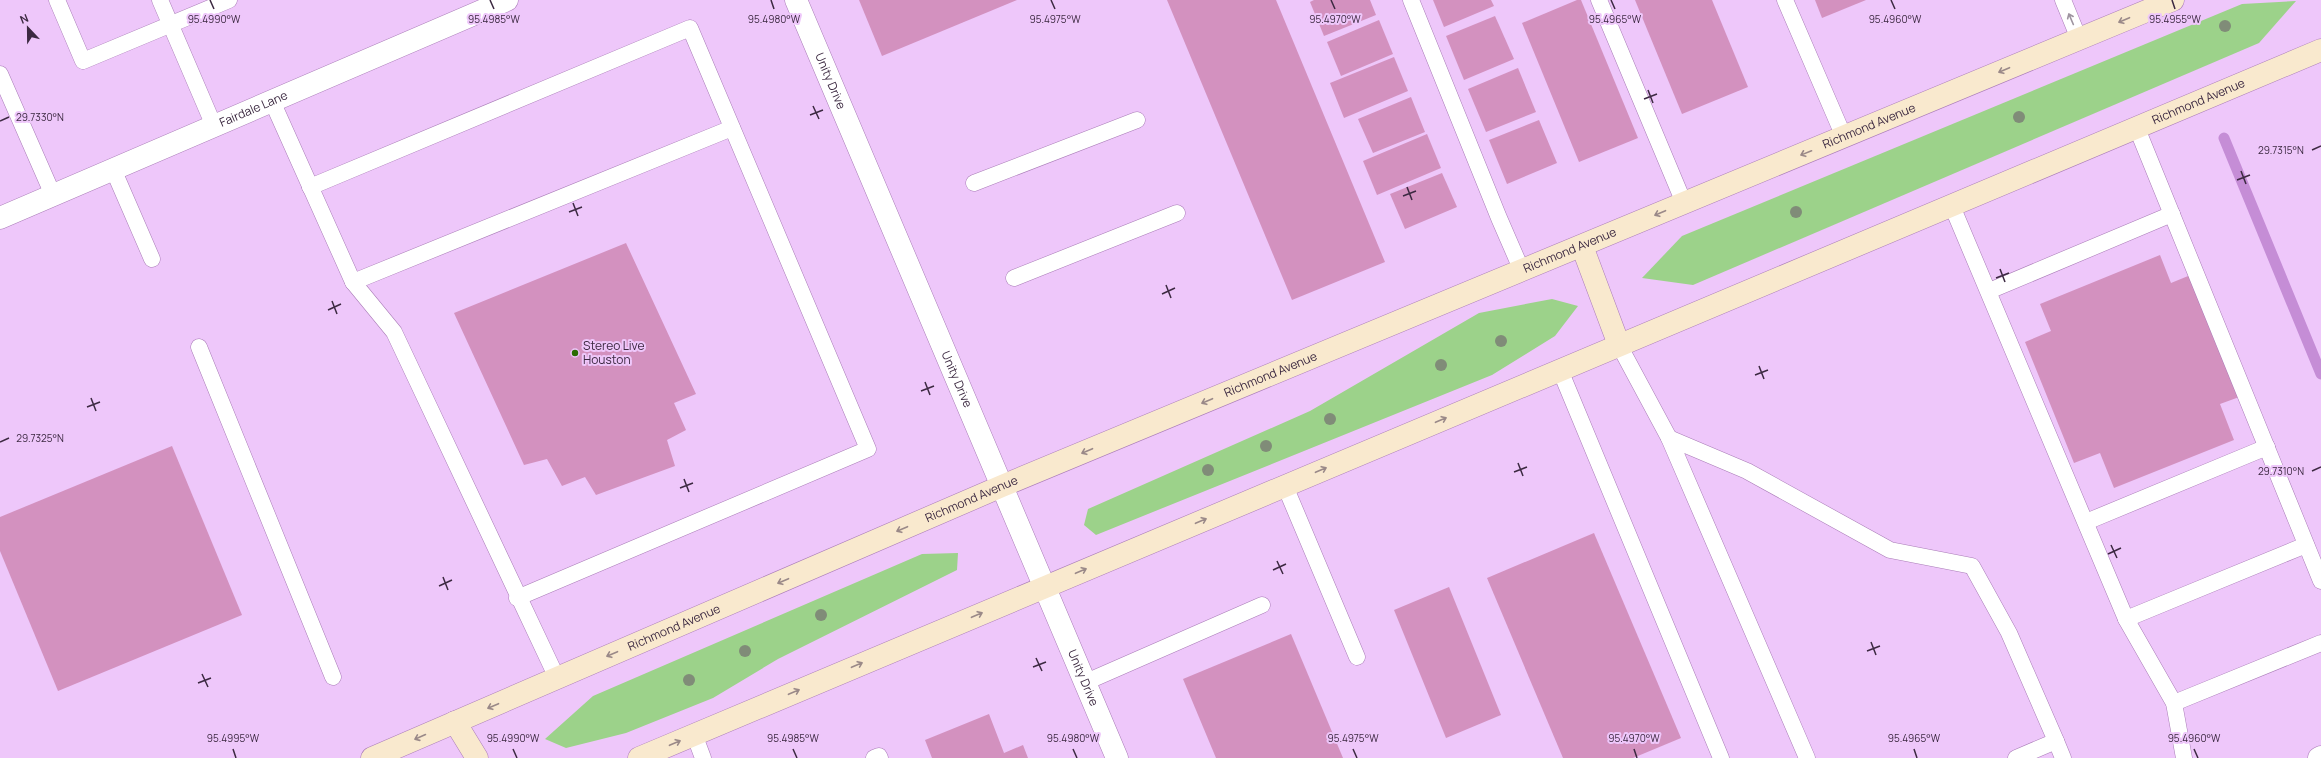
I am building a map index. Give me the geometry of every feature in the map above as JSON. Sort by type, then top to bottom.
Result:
[{"type":"main road","name":"Richmond Avenue","points":[[372,758],[1002,486],[2173,0]]},
{"type":"main road","name":"Richmond Avenue","points":[[639,758],[1045,586],[1952,206],[2136,126],[2321,50]]},
{"type":"main road","points":[[1582,246],[1619,345]]},
{"type":"main road","points":[[455,722],[477,758]]},
{"type":"street","name":"Fairdale Lane","points":[[0,218],[507,0]]},
{"type":"street","name":"Unity Drive","points":[[796,0],[1117,758]]},
{"type":"lane","points":[[57,0],[83,61],[229,0]]},
{"type":"lane","points":[[160,0],[214,126]]},
{"type":"lane","points":[[1411,0],[1496,211],[1522,271]]},
{"type":"lane","points":[[1599,0],[1684,203]]},
{"type":"lane","points":[[1785,0],[1844,137]]},
{"type":"lane","points":[[2063,0],[2079,39]]},
{"type":"lane","points":[[310,187],[690,28],[868,449],[517,598]]},
{"type":"lane","points":[[0,74],[53,195]]},
{"type":"lane","points":[[272,101],[353,282],[394,332],[517,598],[557,678]]},
{"type":"lane","points":[[974,183],[1137,120]]},
{"type":"lane","points":[[2136,126],[2321,581]]},
{"type":"lane","points":[[353,282],[732,128]]},
{"type":"lane","points":[[113,169],[152,259]]},
{"type":"lane","points":[[1952,206],[2126,620],[2174,703],[2184,758]]},
{"type":"lane","points":[[1014,278],[1177,213]]},
{"type":"lane","points":[[1989,291],[2172,214]]},
{"type":"lane","points":[[1619,345],[1669,438],[1807,758]]},
{"type":"lane","points":[[199,348],[334,677]]},
{"type":"lane","points":[[1560,370],[1721,758]]},
{"type":"lane","points":[[1669,438],[1747,471],[1890,550],[1972,566],[2009,633],[2063,758]]},
{"type":"lane","points":[[2086,522],[2267,447]]},
{"type":"lane","points":[[1285,486],[1357,657]]},
{"type":"lane","points":[[2126,620],[2306,545]]},
{"type":"lane","points":[[1086,682],[1262,604]]},
{"type":"lane","points":[[2174,703],[2321,643]]},
{"type":"lane","points":[[694,734],[703,758]]},
{"type":"lane","points":[[2016,758],[2056,741]]},
{"type":"lane","points":[[874,758],[879,756],[880,758]]},
{"type":"green space","points":[[2296,1],[2259,43],[1693,285],[1642,278],[1682,236],[2242,4]]},
{"type":"green space","points":[[1552,299],[1578,306],[1555,336],[1492,375],[1096,535],[1084,525],[1088,509],[1310,411],[1479,313]]},
{"type":"green space","points":[[958,553],[957,570],[778,659],[713,698],[626,733],[566,748],[545,739],[593,696],[922,554]]},
{"type":"building","points":[[859,0],[1017,0],[882,56]]},
{"type":"building","points":[[1167,0],[1276,0],[1385,262],[1292,300]]},
{"type":"building","points":[[1314,0],[1370,0],[1376,15],[1324,36],[1310,2]]},
{"type":"building","points":[[1433,0],[1491,0],[1494,6],[1444,27]]},
{"type":"building","points":[[1577,0],[1581,0],[1638,138],[1579,162],[1522,23]]},
{"type":"building","points":[[1635,0],[1712,0],[1748,87],[1682,114]]},
{"type":"building","points":[[1815,0],[1866,0],[1822,18]]},
{"type":"building","points":[[1495,16],[1514,59],[1464,80],[1446,36]]},
{"type":"building","points":[[1379,20],[1393,54],[1341,76],[1327,42]]},
{"type":"building","points":[[1394,57],[1408,91],[1344,118],[1330,83]]},
{"type":"building","points":[[1518,68],[1536,112],[1486,132],[1468,89]]},
{"type":"building","points":[[1411,97],[1425,132],[1373,153],[1358,119]]},
{"type":"building","points":[[1539,120],[1557,163],[1507,184],[1489,140]]},
{"type":"building","points":[[1427,134],[1441,168],[1377,195],[1363,161]]},
{"type":"building","points":[[1442,173],[1457,207],[1405,229],[1390,194]]},
{"type":"building","name":"Stereo Live Houston","points":[[626,243],[696,394],[674,403],[686,430],[667,440],[675,466],[596,495],[585,477],[562,486],[547,459],[524,465],[454,313]]},
{"type":"building","points":[[2160,255],[2171,283],[2193,274],[2242,396],[2220,404],[2234,440],[2114,488],[2100,453],[2074,463],[2025,342],[2051,331],[2040,304]]},
{"type":"building","points":[[172,446],[242,615],[58,691],[0,551],[0,517]]},
{"type":"building","points":[[1594,533],[1681,738],[1633,758],[1563,758],[1487,578]]},
{"type":"building","points":[[1449,587],[1501,715],[1446,738],[1394,610]]},
{"type":"building","points":[[1291,634],[1343,758],[1216,758],[1183,679]]},
{"type":"building","points":[[989,714],[1004,753],[1023,745],[1028,758],[932,758],[925,740]]},
{"type":"waterway","points":[[2224,138],[2321,374]]},
{"type":"place","name":"Stereo Live Houston","points":[[575,353]]}]
